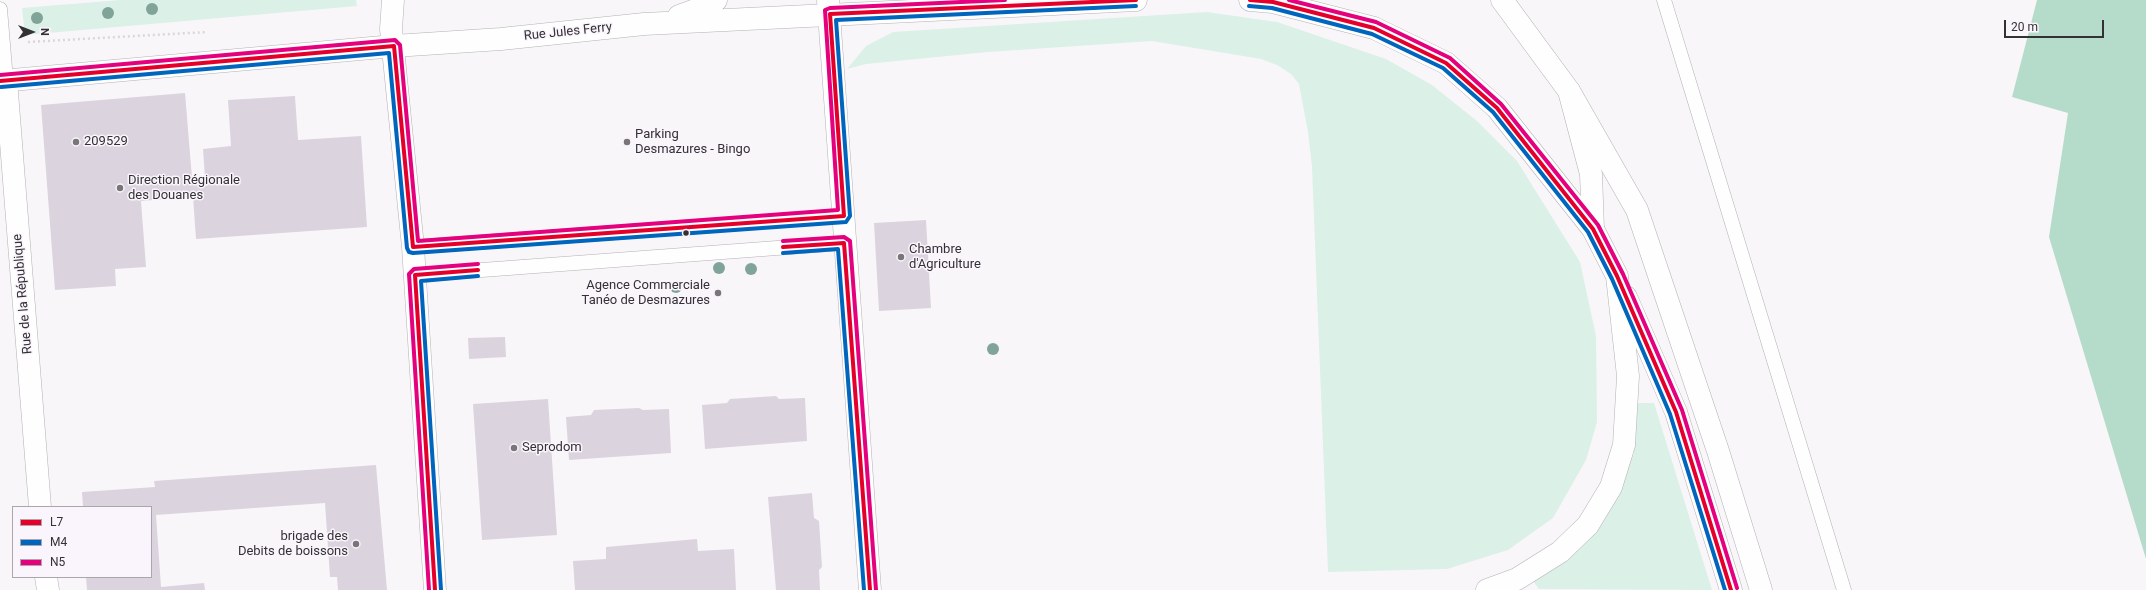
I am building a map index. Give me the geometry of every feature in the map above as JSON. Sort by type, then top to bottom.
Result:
[{"type":"main road","points":[[392,0],[391,29],[394,46],[413,247],[435,590]]},
{"type":"main road","points":[[644,24],[687,14],[716,0]]},
{"type":"main road","name":"Rue Jules Ferry","points":[[3,81],[394,46],[501,39],[829,7],[1136,0]]},
{"type":"main road","points":[[1250,0],[1273,2],[1374,28],[1446,63],[1497,108],[1593,229],[1617,276],[1676,412],[1732,590]]},
{"type":"main road","points":[[1502,0],[1569,91],[1637,210],[1718,451],[1761,590]]},
{"type":"main road","points":[[829,7],[844,216],[844,243],[870,590]]},
{"type":"main road","name":"Rue de la République","points":[[3,81],[40,506]]},
{"type":"main road","points":[[1569,91],[1591,174],[1593,229]]},
{"type":"main road","points":[[1487,590],[1517,579],[1560,552],[1588,525],[1610,487],[1624,445],[1628,376],[1617,276]]},
{"type":"main road","points":[[46,578],[48,590]]},
{"type":"lane","points":[[1664,0],[1844,590]]},
{"type":"lane","points":[[0,9],[3,44],[3,81]]},
{"type":"lane","points":[[413,247],[844,216]]},
{"type":"lane","points":[[415,275],[844,243]]},
{"type":"path","points":[[3,44],[208,32]]},
{"type":"shaded area","points":[[120,0],[356,0],[357,6],[25,35],[22,8]]},
{"type":"shaded area","points":[[2037,0],[2146,0],[2146,559],[2049,237],[2068,113],[2012,97]]},
{"type":"shaded area","points":[[1207,12],[1277,22],[1386,59],[1432,85],[1477,121],[1517,161],[1580,262],[1596,336],[1597,422],[1586,460],[1553,518],[1508,550],[1447,569],[1328,572],[1312,167],[1308,132],[1299,84],[1291,74],[1277,65],[1261,59],[1152,41],[988,52],[866,64],[847,69],[866,46],[893,32]]},
{"type":"shaded area","points":[[1635,403],[1654,403],[1712,590],[1539,589],[1533,581],[1601,524],[1634,454]]},
{"type":"building","points":[[185,93],[192,178],[205,178],[203,149],[231,146],[228,100],[295,96],[298,140],[361,136],[367,227],[196,239],[193,197],[141,201],[146,267],[115,269],[116,286],[55,290],[41,105]]},
{"type":"building","points":[[926,220],[931,308],[879,311],[874,223]]},
{"type":"building","points":[[505,337],[506,357],[469,359],[468,338]]},
{"type":"building","points":[[776,396],[779,399],[805,398],[807,441],[705,449],[702,405],[727,403],[730,399]]},
{"type":"building","name":"Seprodom","points":[[548,399],[557,535],[482,540],[473,404]]},
{"type":"building","points":[[639,408],[643,410],[669,409],[671,453],[569,460],[566,417],[591,415],[594,410]]},
{"type":"building","points":[[376,465],[387,590],[338,590],[337,577],[330,577],[325,503],[156,515],[161,587],[204,583],[205,590],[87,590],[86,578],[152,578],[152,506],[83,506],[82,492],[155,487],[154,481]]},
{"type":"building","points":[[812,493],[814,518],[819,521],[822,567],[819,570],[820,590],[776,590],[768,497]]},
{"type":"building","points":[[697,539],[698,551],[734,549],[736,590],[575,590],[573,561],[606,559],[606,547]]},
{"type":"transit line","name":"N5","points":[[0,75],[395,40],[400,45],[418,241],[838,210],[825,10],[830,8],[1005,0]]},
{"type":"transit line","name":"L7","points":[[0,81],[394,46],[413,247],[844,216],[830,14],[1136,0]]},
{"type":"transit line","name":"L7","points":[[1250,0],[1273,2],[1374,28],[1446,63],[1497,108],[1593,229],[1617,276],[1676,412],[1731,590]]},
{"type":"transit line","name":"N5","points":[[1289,0],[1376,22],[1450,58],[1501,104],[1598,225],[1623,274],[1682,410],[1737,588]]},
{"type":"transit line","name":"M4","points":[[1,87],[389,53],[407,248],[409,252],[413,253],[846,222],[850,216],[836,20],[1136,6]]},
{"type":"transit line","name":"M4","points":[[1249,6],[1272,8],[1372,34],[1443,68],[1493,112],[1588,232],[1612,279],[1670,414],[1725,590]]},
{"type":"transit line","name":"N5","points":[[783,241],[844,237],[850,241],[876,590]]},
{"type":"transit line","name":"L7","points":[[783,247],[844,243],[870,590]]},
{"type":"transit line","name":"M4","points":[[783,253],[838,249],[864,590]]},
{"type":"transit line","name":"N5","points":[[429,590],[409,274],[414,269],[478,264]]},
{"type":"transit line","name":"L7","points":[[435,590],[415,275],[478,270]]},
{"type":"transit line","name":"M4","points":[[441,590],[421,281],[478,276]]},
{"type":"place","name":"209529","points":[[76,142]]},
{"type":"place","name":"Parking Desmazures - Bingo","points":[[627,142]]},
{"type":"place","name":"Direction Régionale des Douanes","points":[[120,188]]},
{"type":"place","name":"Chambre d'Agriculture","points":[[901,257]]},
{"type":"place","name":"Agence Commerciale Tanéo de Desmazures","points":[[718,293]]},
{"type":"place","name":"Seprodom","points":[[514,448]]},
{"type":"place","name":"brigade des Debits de boissons","points":[[356,544]]}]
